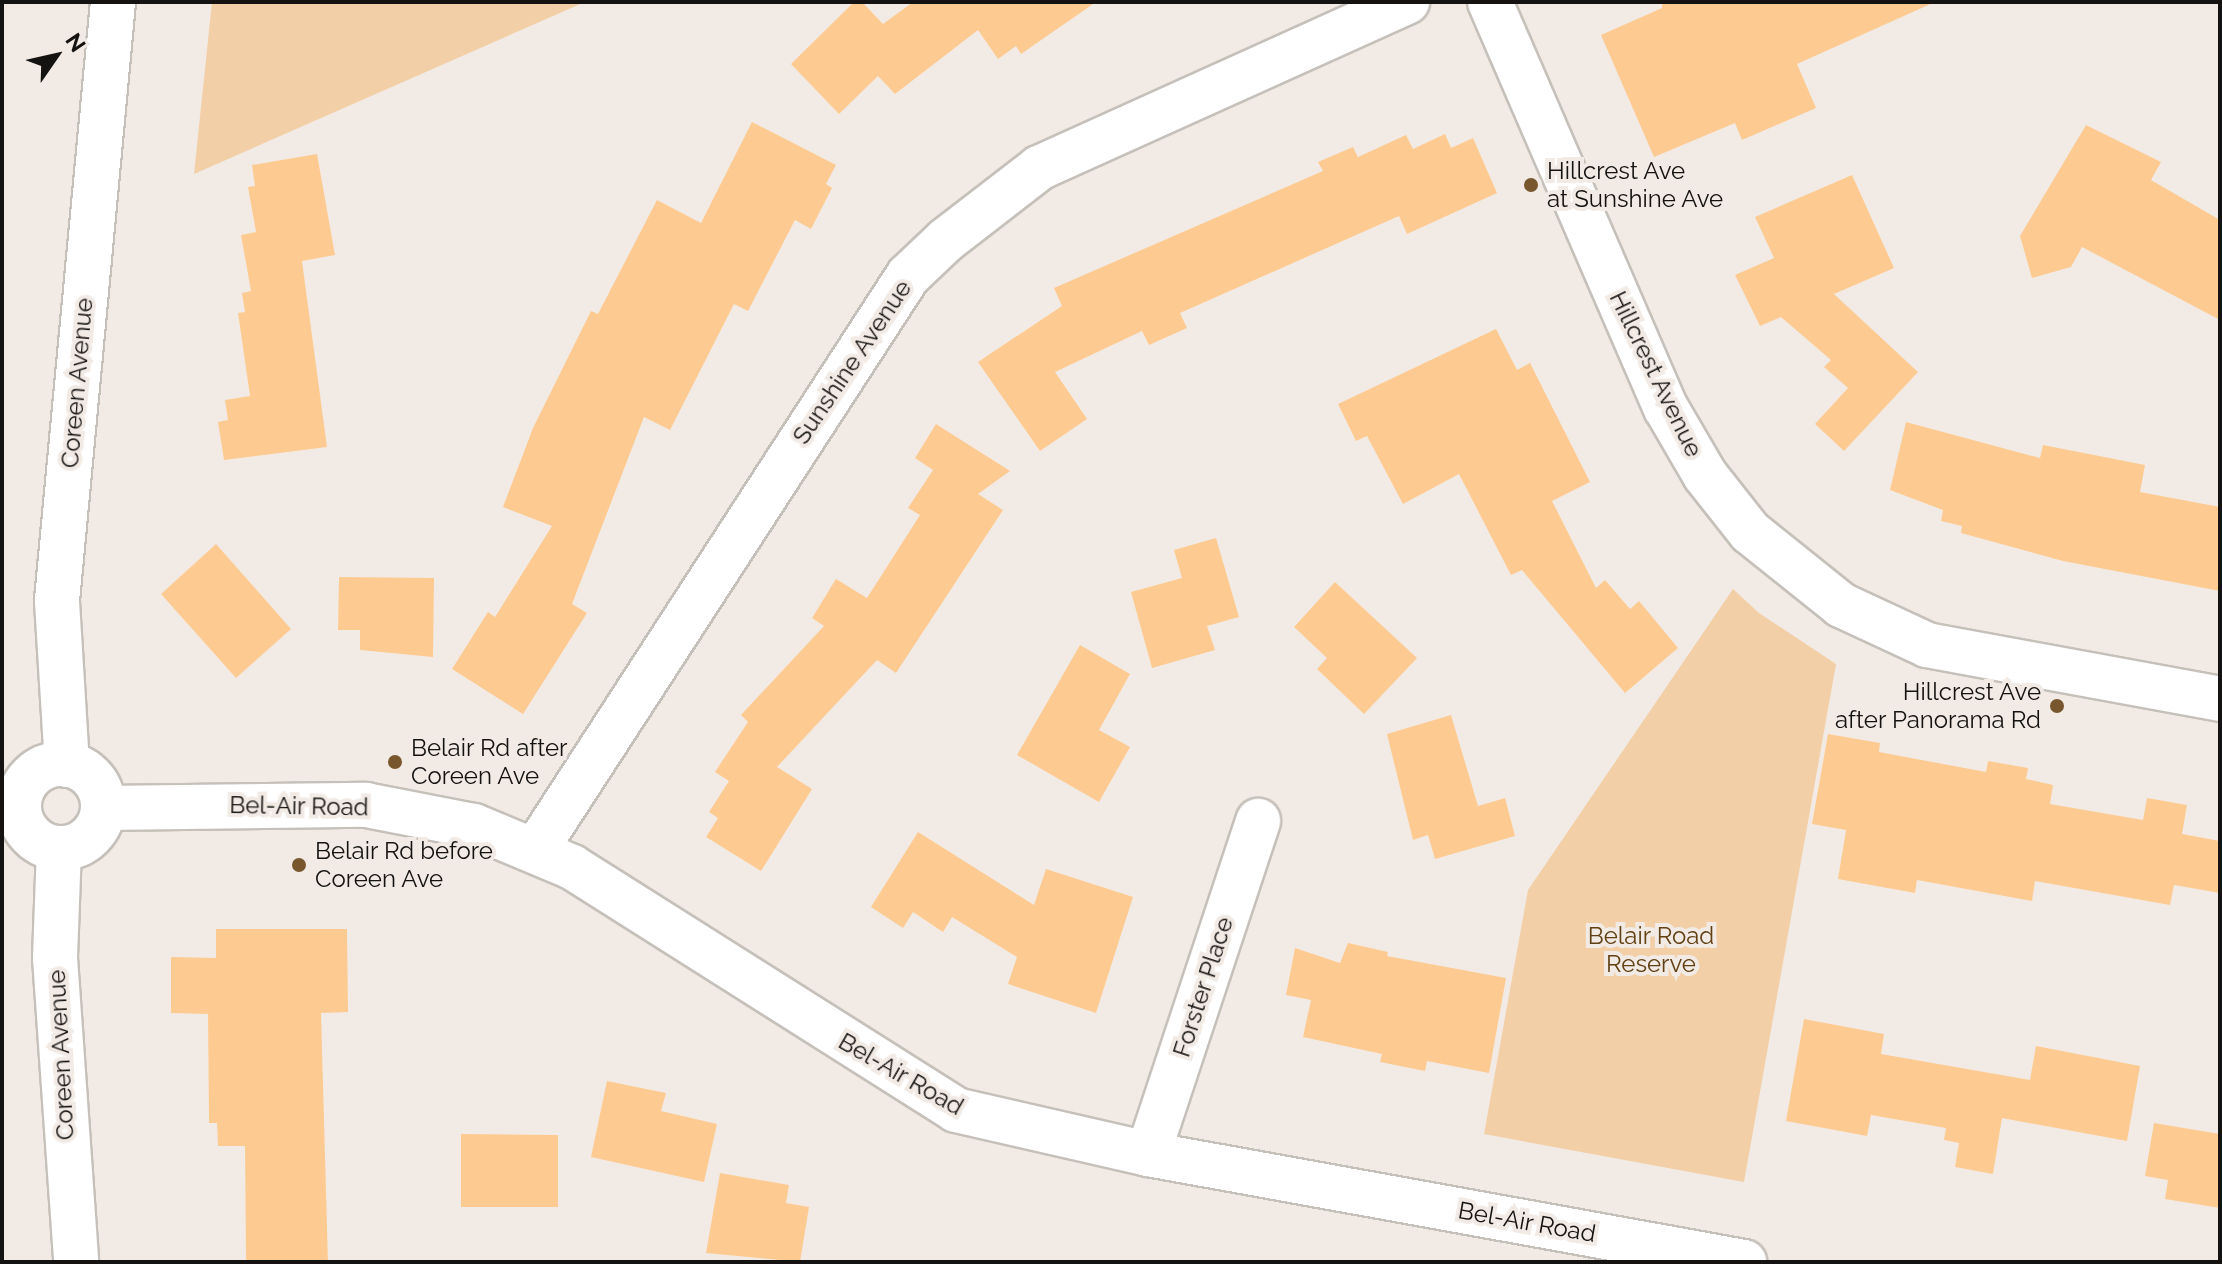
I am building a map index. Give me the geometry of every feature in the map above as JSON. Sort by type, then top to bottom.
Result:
[{"type":"street","name":"Coreen Avenue","points":[[67,765],[57,600],[113,2]]},
{"type":"street","name":"Sunshine Avenue","points":[[536,849],[908,276],[1039,168],[1407,2]]},
{"type":"street","name":"Hillcrest Avenue","points":[[1490,2],[1666,408],[1705,475],[1750,532],[1841,605],[1927,645],[2220,699]]},
{"type":"street","points":[[67,765],[97,784],[103,808],[94,832],[84,841],[59,848],[34,838],[25,828],[20,802],[23,789],[41,769],[67,765]]},
{"type":"street","name":"Bel-Air Road","points":[[103,808],[366,805],[443,817],[536,849],[956,1110],[1148,1154],[1744,1262]]},
{"type":"street","name":"Forster Place","points":[[1148,1154],[1258,821]]},
{"type":"street","name":"Coreen Avenue","points":[[59,848],[55,958],[76,1262]]},
{"type":"green space","points":[[212,2],[585,2],[194,174]]},
{"type":"green space","name":"Belair Road Reserve","points":[[1733,589],[1759,613],[1836,664],[1744,1182],[1484,1134],[1528,890]]},
{"type":"building","points":[[854,2],[862,2],[883,24],[913,2],[1096,2],[1021,54],[1016,46],[998,59],[978,30],[895,94],[878,76],[839,114],[791,64]]},
{"type":"building","points":[[1662,2],[1935,2],[1797,64],[1816,108],[1742,140],[1735,123],[1654,157],[1601,35],[1662,8]]},
{"type":"building","points":[[752,122],[836,165],[826,184],[832,188],[811,229],[795,220],[748,311],[734,304],[670,430],[644,417],[572,604],[587,613],[523,714],[452,669],[488,612],[495,617],[552,526],[503,507],[533,428],[591,311],[598,314],[657,200],[701,223]]},
{"type":"building","points":[[2086,125],[2161,162],[2151,180],[2220,220],[2220,320],[2082,247],[2071,267],[2032,278],[2020,236]]},
{"type":"building","points":[[1445,134],[1451,148],[1473,138],[1497,193],[1407,234],[1399,216],[1180,313],[1187,328],[1149,345],[1142,331],[1055,372],[1087,419],[1040,451],[978,362],[1062,306],[1054,288],[1323,171],[1318,162],[1353,147],[1358,157],[1406,135],[1413,149]]},
{"type":"building","points":[[317,154],[335,255],[302,261],[327,447],[224,460],[218,422],[228,420],[225,400],[250,396],[238,313],[245,312],[242,293],[251,291],[241,235],[256,232],[248,187],[255,186],[252,165]]},
{"type":"building","points":[[1852,175],[1894,268],[1834,294],[1918,372],[1844,451],[1815,424],[1848,388],[1824,367],[1831,360],[1781,317],[1760,326],[1735,275],[1774,258],[1755,217]]},
{"type":"building","points":[[1496,329],[1517,370],[1530,363],[1590,482],[1552,501],[1596,588],[1605,580],[1630,609],[1639,601],[1678,648],[1625,693],[1522,570],[1511,575],[1459,474],[1403,504],[1367,436],[1356,441],[1338,404]]},
{"type":"building","points":[[1906,422],[2040,458],[2043,445],[2145,465],[2140,492],[2220,507],[2220,591],[2063,561],[1961,533],[1962,526],[1941,521],[1943,510],[1890,490]]},
{"type":"building","points":[[936,424],[1010,471],[978,494],[1003,510],[896,673],[877,660],[777,767],[812,789],[761,871],[706,837],[718,818],[709,812],[729,781],[715,772],[748,722],[741,715],[824,626],[812,618],[836,579],[867,598],[920,515],[908,508],[933,470],[915,458]]},
{"type":"building","points":[[1216,538],[1239,617],[1207,626],[1215,650],[1152,668],[1131,592],[1182,578],[1174,550]]},
{"type":"building","points":[[216,544],[291,629],[236,678],[161,594]]},
{"type":"building","points":[[339,577],[434,578],[433,657],[360,650],[360,630],[338,630]]},
{"type":"building","points":[[1335,582],[1417,658],[1364,714],[1317,669],[1327,658],[1294,627]]},
{"type":"building","points":[[1080,645],[1130,674],[1099,730],[1130,747],[1099,802],[1017,755]]},
{"type":"building","points":[[1451,715],[1478,806],[1505,798],[1515,836],[1435,859],[1428,835],[1413,840],[1387,734]]},
{"type":"building","points":[[1828,734],[1880,743],[1879,752],[1986,772],[1988,761],[2028,768],[2026,779],[2053,785],[2050,804],[2143,820],[2147,798],[2187,805],[2182,834],[2220,841],[2220,893],[2174,885],[2170,905],[2035,881],[2032,901],[1917,880],[1915,893],[1838,879],[1846,830],[1812,824]]},
{"type":"building","points":[[918,832],[1034,905],[1046,869],[1133,897],[1096,1013],[1008,984],[1017,957],[952,917],[943,932],[913,912],[903,928],[871,907]]},
{"type":"building","points":[[216,929],[347,929],[348,1012],[321,1013],[328,1262],[246,1262],[245,1146],[218,1146],[217,1123],[209,1123],[208,1014],[171,1013],[171,957],[216,958]]},
{"type":"building","points":[[1348,943],[1388,952],[1387,956],[1506,978],[1489,1073],[1427,1061],[1425,1071],[1380,1062],[1382,1054],[1303,1037],[1311,1000],[1286,995],[1295,948],[1340,963]]},
{"type":"building","points":[[1804,1019],[1884,1034],[1881,1054],[2030,1080],[2036,1046],[2140,1066],[2127,1141],[2002,1118],[1993,1174],[1955,1167],[1959,1143],[1944,1140],[1946,1128],[1871,1115],[1867,1136],[1786,1121]]},
{"type":"building","points":[[607,1081],[666,1093],[661,1111],[717,1124],[704,1182],[591,1157]]},
{"type":"building","points":[[2154,1123],[2220,1134],[2220,1208],[2165,1199],[2168,1180],[2145,1176]]},
{"type":"building","points":[[461,1134],[558,1135],[558,1207],[461,1207]]},
{"type":"building","points":[[720,1173],[789,1185],[786,1203],[809,1207],[800,1262],[706,1253]]},
{"type":"place","name":"Hillcrest Ave at Sunshine Ave","points":[[1531,185]]},
{"type":"place","name":"Hillcrest Ave after Panorama Rd","points":[[2057,706]]},
{"type":"place","name":"Belair Rd after Coreen Ave","points":[[395,762]]},
{"type":"place","name":"Belair Rd before Coreen Ave","points":[[299,865]]}]
